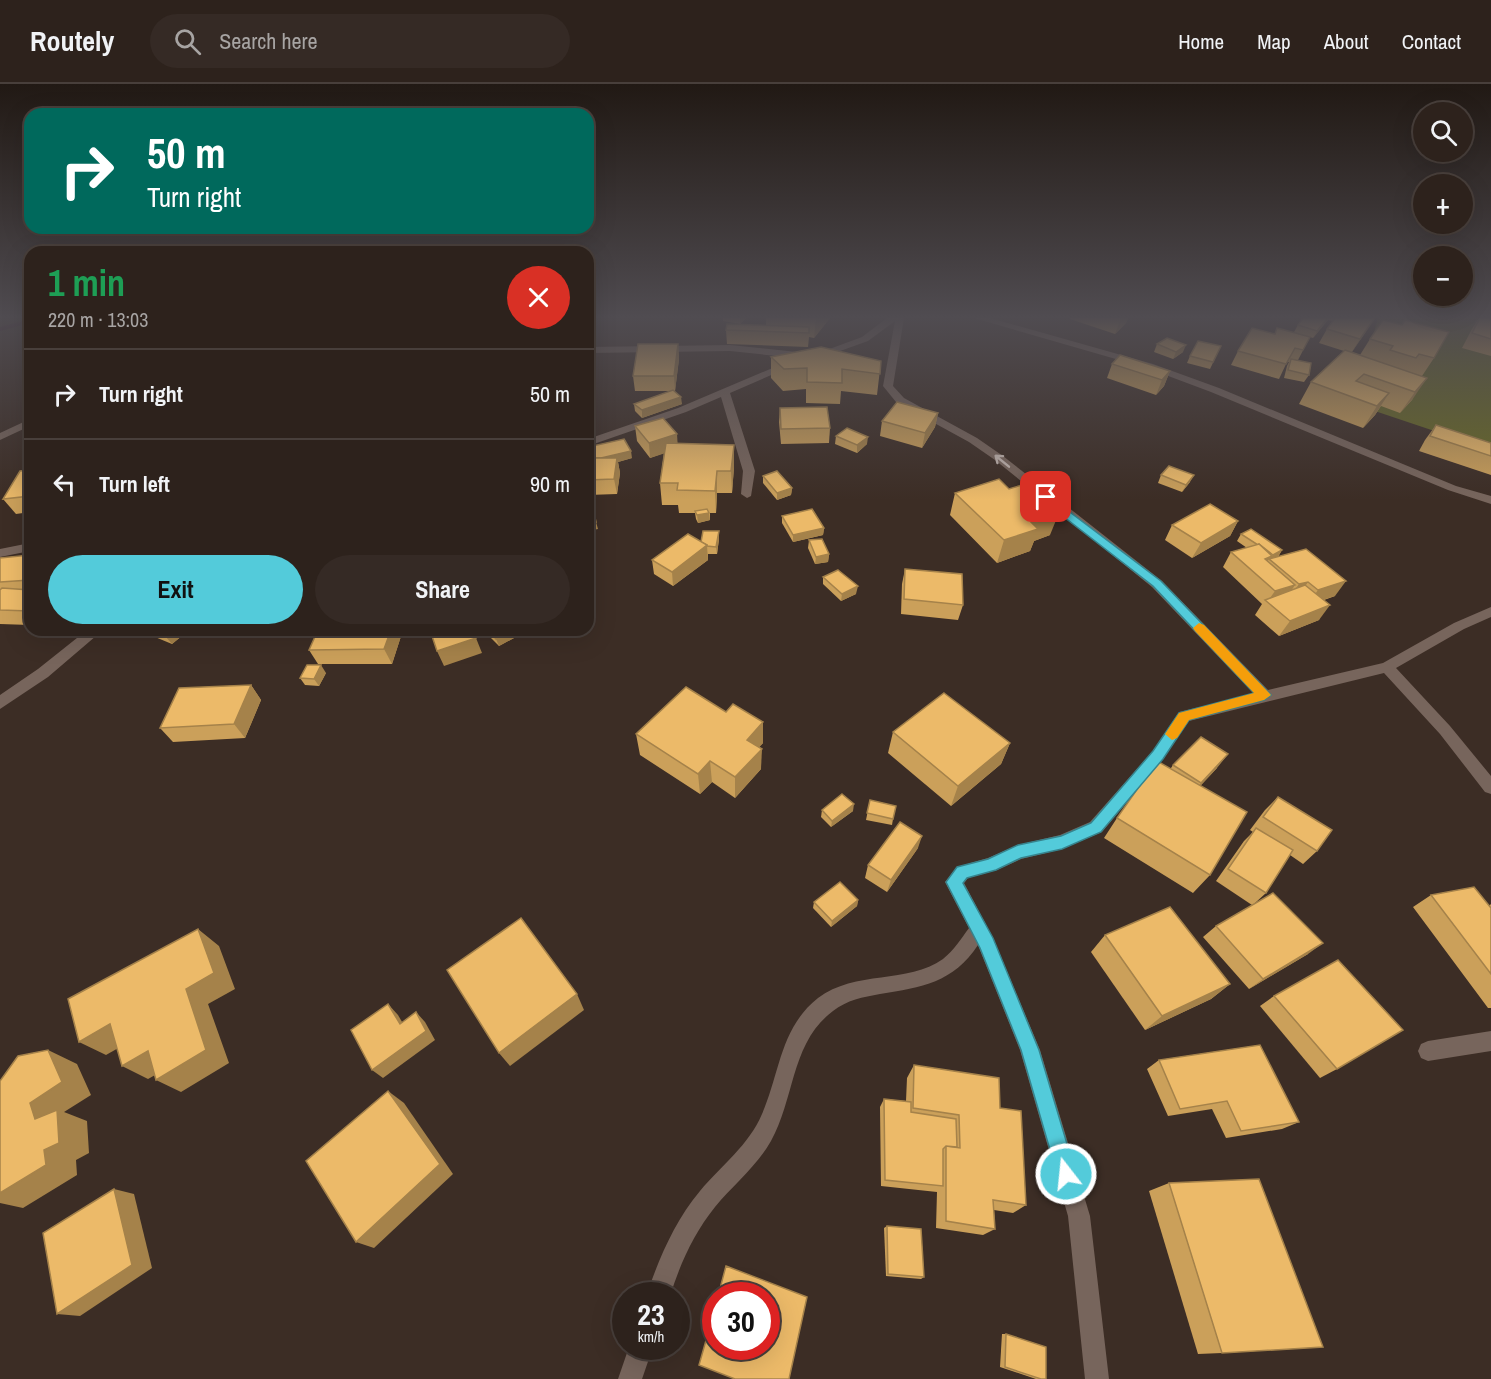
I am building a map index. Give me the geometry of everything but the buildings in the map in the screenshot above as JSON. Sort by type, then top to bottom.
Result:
[{"type":"street","points":[[594,441],[682,410],[754,378]]},
{"type":"street","points":[[889,378],[888,386],[900,400],[982,446],[1148,576],[1264,695]]},
{"type":"street","points":[[1184,378],[1452,488],[1491,500]]},
{"type":"street","points":[[724,391],[749,471],[747,494]]},
{"type":"street","points":[[0,437],[24,425]]},
{"type":"street","points":[[0,553],[24,548]]},
{"type":"street","points":[[1097,1379],[1079,1216],[1030,1050],[979,928],[956,888],[954,882],[956,877],[963,872],[991,865],[1018,852],[1062,842],[1096,827],[1158,755],[1184,716],[1387,667],[1459,626],[1491,612]]},
{"type":"street","points":[[0,703],[43,673],[89,636]]},
{"type":"street","points":[[1387,667],[1445,730],[1491,787]]},
{"type":"street","points":[[662,1282],[670,1258],[699,1210],[764,1133],[777,1100],[786,1060],[802,1029],[825,1004],[840,996],[870,987],[919,978],[943,969],[963,952],[979,928]]},
{"type":"street","points":[[1428,1051],[1491,1041]]},
{"type":"street","points":[[630,1379],[637,1360]]},
{"type":"shaded area","points":[[1361,378],[1491,378],[1491,450],[1354,404]]},
{"type":"slow traffic","points":[[1172,734],[1184,716],[1264,695],[1199,628]]},
{"type":"route","points":[[1046,497],[1157,584],[1264,695],[1184,716],[1158,755],[1096,827],[1062,842],[1018,852],[991,865],[963,872],[956,877],[954,882],[956,888],[969,906],[987,944],[1030,1050],[1066,1174]]}]
